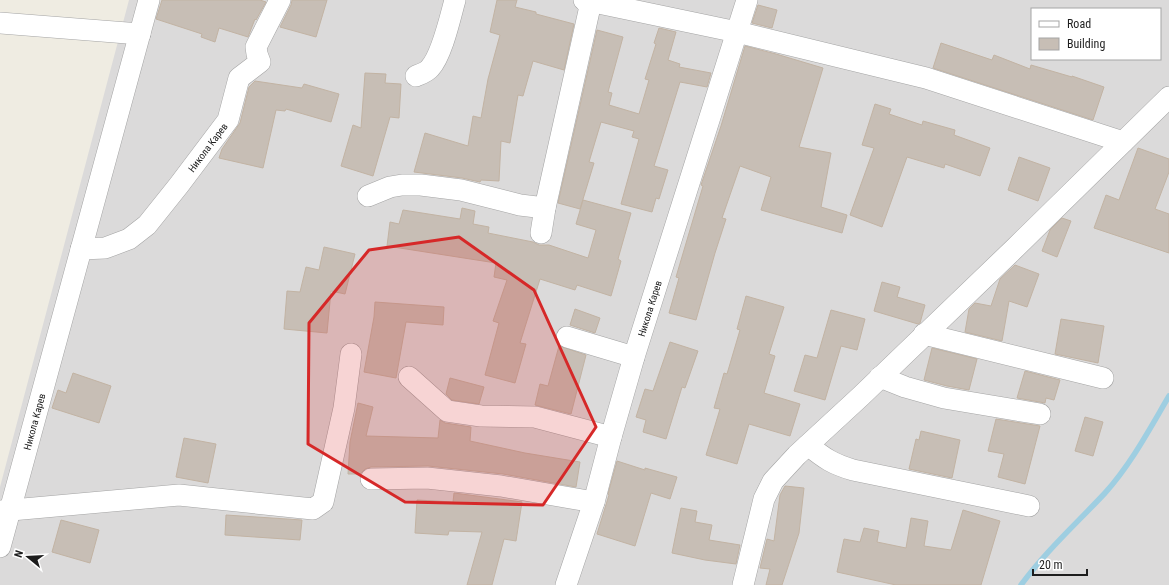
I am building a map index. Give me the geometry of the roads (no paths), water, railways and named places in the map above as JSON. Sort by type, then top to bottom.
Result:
[{"type":"street","name":"Никола Карев","points":[[0,547],[5,511],[81,250],[149,0]]},
{"type":"street","name":"Никола Карев","points":[[81,250],[105,248],[129,239],[147,224],[179,185],[228,120],[239,78],[260,62],[256,47],[280,0]]},
{"type":"street","points":[[416,76],[430,69],[436,58],[446,34],[455,0]]},
{"type":"street","name":"Никола Карев","points":[[566,585],[594,502],[634,357],[747,0]]},
{"type":"street","points":[[541,233],[587,1],[654,7],[737,32],[926,78],[1123,142]]},
{"type":"street","points":[[0,24],[140,34]]},
{"type":"street","points":[[743,585],[764,499],[774,481],[797,455],[1014,250],[1169,97]]},
{"type":"street","points":[[368,196],[390,187],[402,185],[421,185],[461,190],[520,205],[545,208]]},
{"type":"street","points":[[924,334],[1103,378]]},
{"type":"street","points":[[567,337],[634,357]]},
{"type":"street","points":[[5,511],[179,495],[314,509],[323,502],[344,408],[351,354]]},
{"type":"street","points":[[409,377],[447,411],[481,416],[535,417],[611,437]]},
{"type":"street","points":[[880,377],[905,387],[944,398],[1040,414]]},
{"type":"street","points":[[808,445],[835,465],[853,470],[1029,506]]},
{"type":"street","points":[[371,479],[427,478],[501,486],[594,502]]},
{"type":"waterway","points":[[1021,585],[1051,549],[1114,482],[1139,446],[1169,396]]}]
